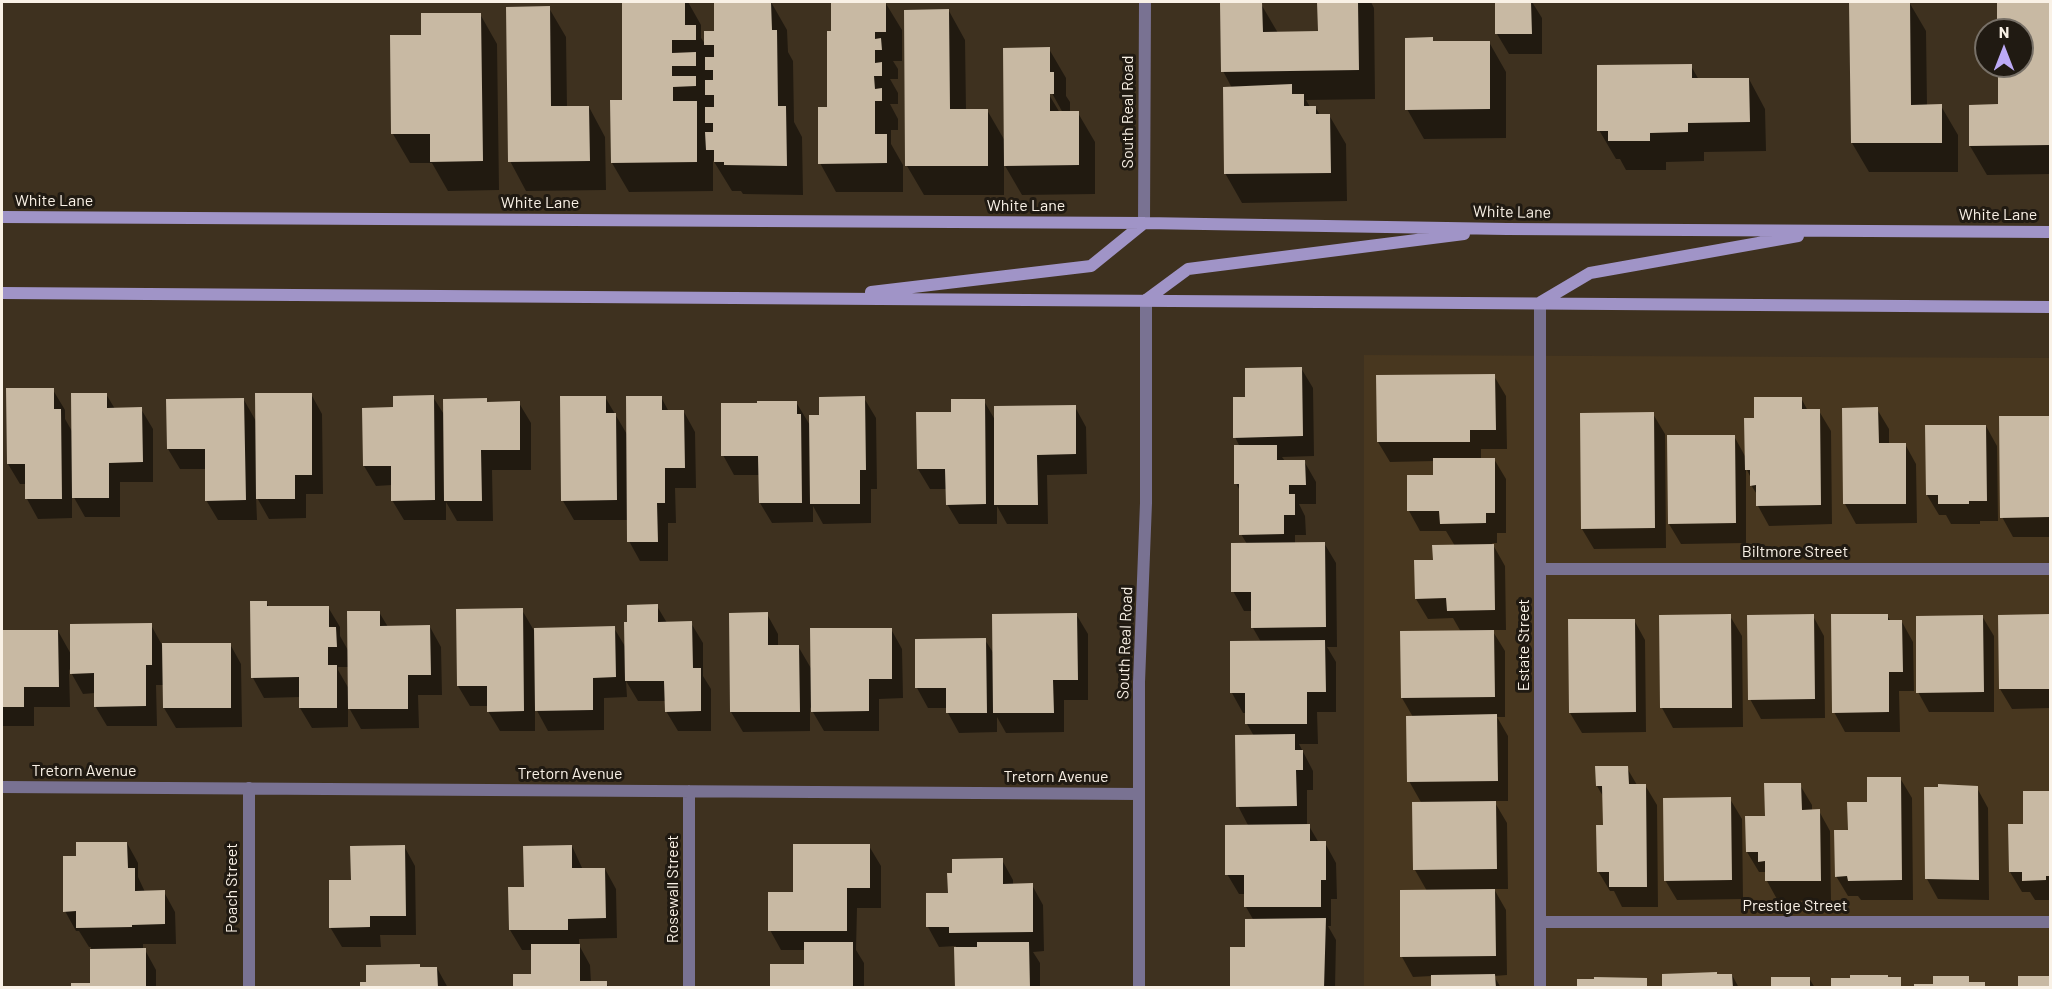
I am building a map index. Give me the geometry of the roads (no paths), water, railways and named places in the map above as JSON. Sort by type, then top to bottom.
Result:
[{"type":"main road","name":"White Lane","points":[[2,217],[1144,223],[1507,229],[2050,232]]},
{"type":"main road","points":[[819,298],[1091,266],[1144,223]]},
{"type":"main road","points":[[1146,300],[1188,270],[1507,229]]},
{"type":"main road","points":[[1540,303],[1590,273],[1828,231]]},
{"type":"main road","points":[[2,293],[2050,307]]},
{"type":"street","name":"South Real Road","points":[[1144,223],[1145,2]]},
{"type":"street","name":"South Real Road","points":[[1139,987],[1139,682],[1146,503],[1146,300]]},
{"type":"street","name":"Estate Street","points":[[1540,303],[1540,987]]},
{"type":"street","name":"Biltmore Street","points":[[1540,569],[2050,569]]},
{"type":"street","name":"Tretorn Avenue","points":[[2,787],[1139,794]]},
{"type":"street","name":"Poach Street","points":[[249,788],[249,987]]},
{"type":"street","name":"Rosewall Street","points":[[689,791],[689,987]]},
{"type":"street","name":"Prestige Street","points":[[1540,922],[2050,922]]}]
